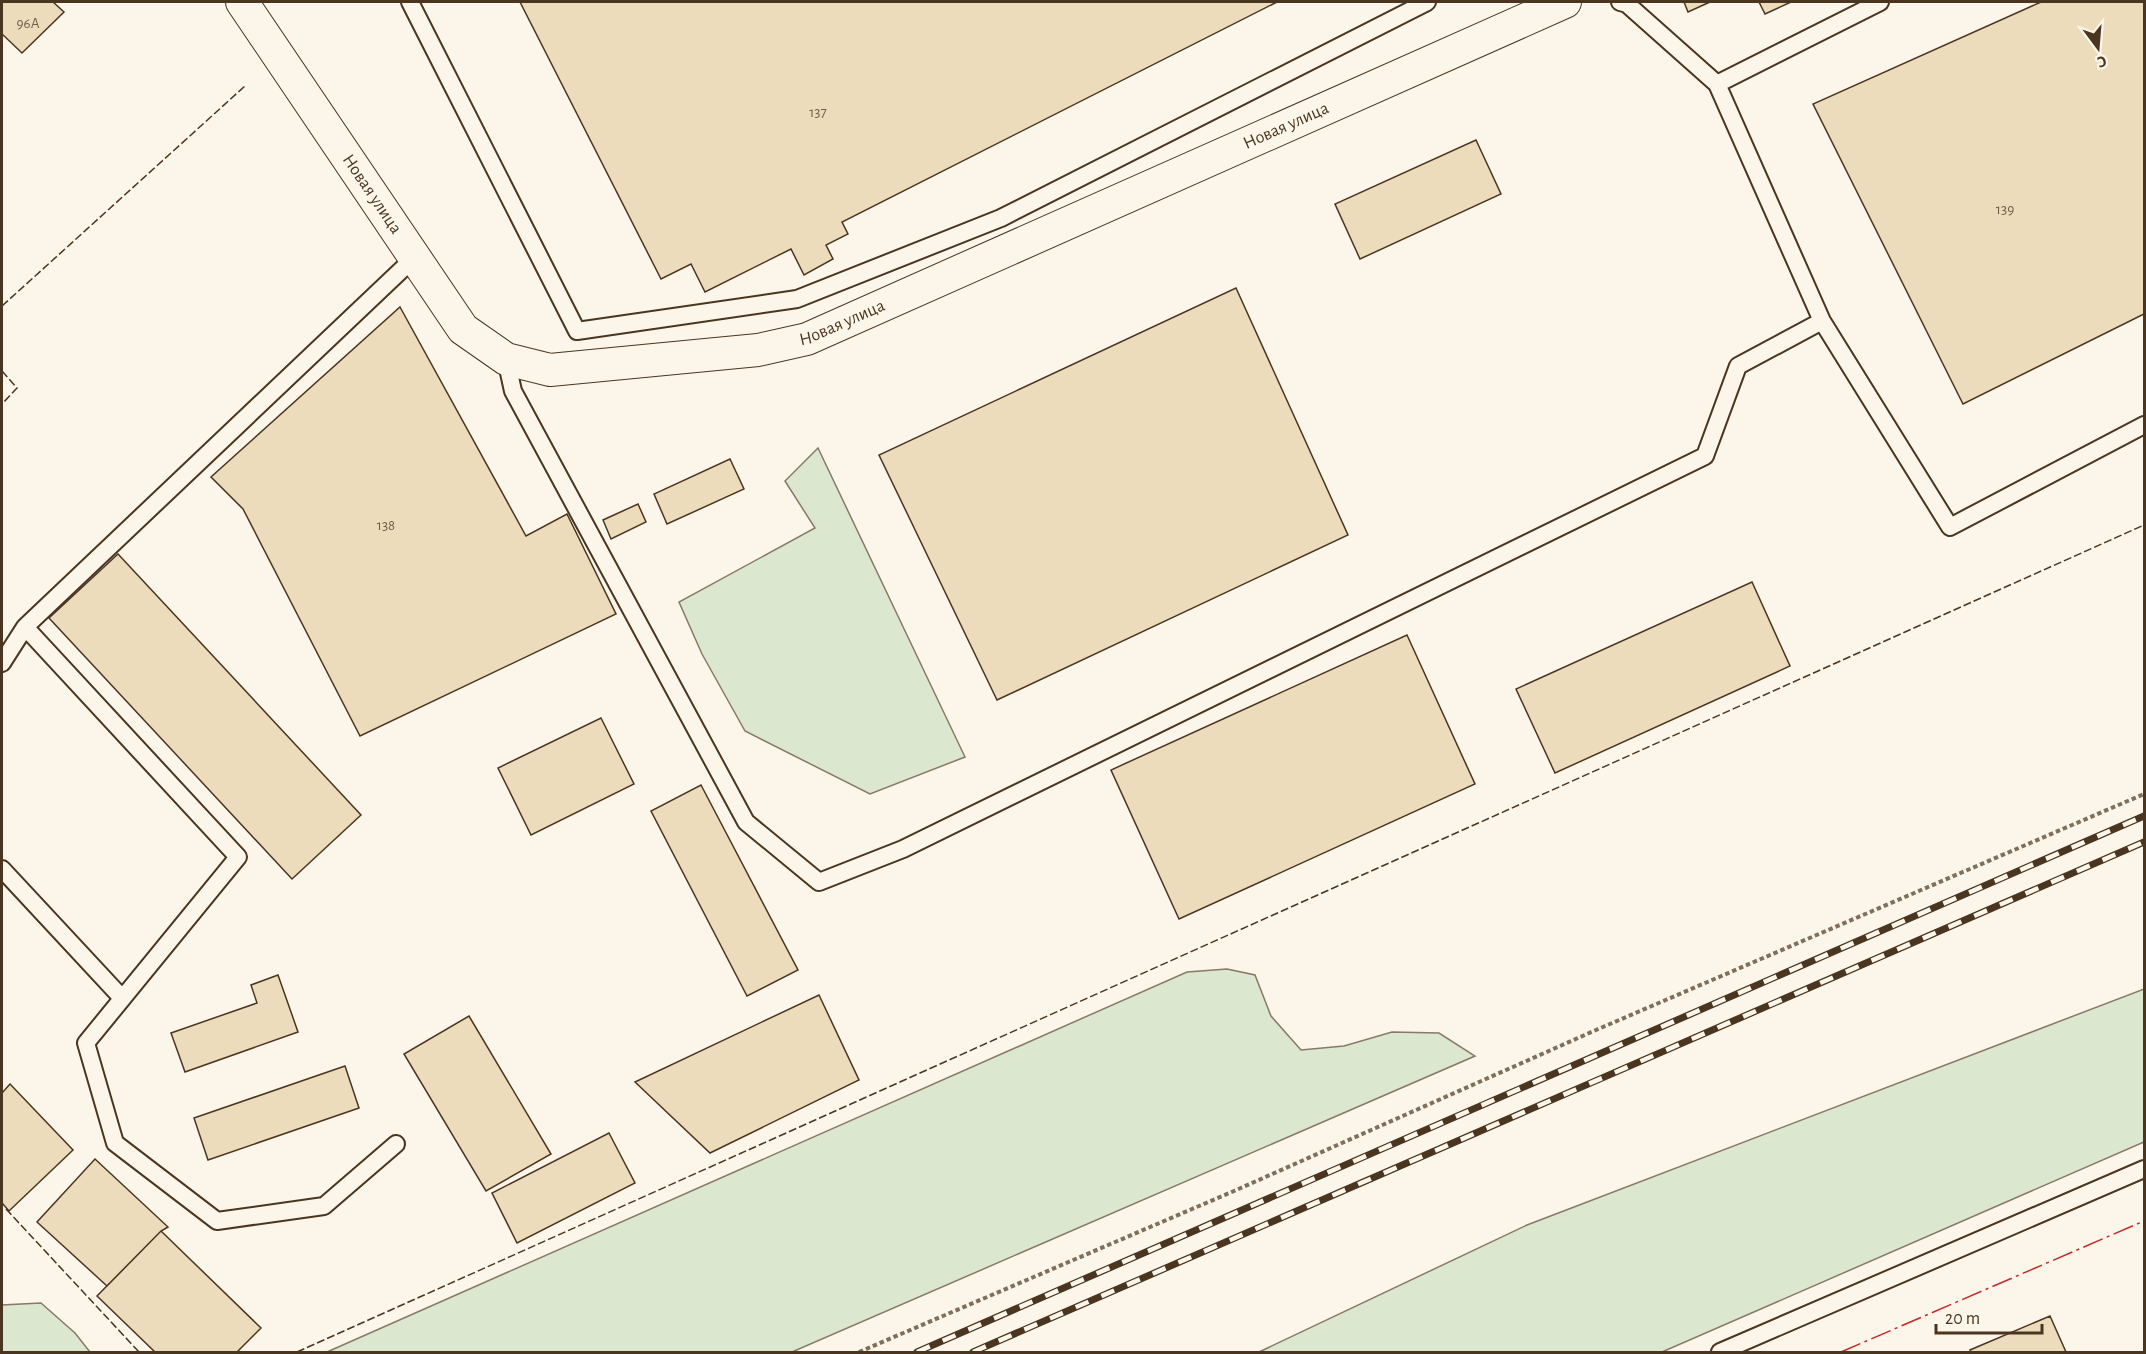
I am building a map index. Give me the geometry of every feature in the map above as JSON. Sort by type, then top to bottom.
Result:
[{"type":"street","name":"Новая улица","points":[[242,2],[463,329],[506,360],[550,370],[758,350],[807,339],[1565,2]]},
{"type":"lane","points":[[410,2],[577,331],[797,299],[1001,218],[1426,2]]},
{"type":"lane","points":[[1620,2],[1627,4],[1718,84],[1822,321],[1950,527],[2145,425]]},
{"type":"lane","points":[[1718,84],[1880,2]]},
{"type":"lane","points":[[2,663],[25,627],[414,258]]},
{"type":"lane","points":[[506,360],[513,391],[746,822],[819,882],[903,849],[1705,456],[1738,366],[1822,321]]},
{"type":"lane","points":[[25,627],[238,857],[86,1043],[115,1143],[217,1221],[324,1206],[396,1144]]},
{"type":"lane","points":[[2,869],[122,998]]},
{"type":"lane","points":[[1720,1353],[2145,1169]]},
{"type":"path","points":[[859,1353],[1234,1191],[1586,1034],[2145,794]]},
{"type":"green space","points":[[818,448],[965,757],[870,794],[745,731],[702,654],[679,602],[815,528],[785,481]]},
{"type":"green space","points":[[1227,969],[1255,975],[1271,1016],[1301,1050],[1344,1046],[1392,1032],[1439,1033],[1475,1056],[792,1352],[327,1352],[1187,972]]},
{"type":"green space","points":[[2144,989],[2144,1142],[1662,1352],[1259,1352],[1527,1225]]},
{"type":"green space","points":[[41,1303],[75,1333],[90,1352],[2,1352],[2,1305]]},
{"type":"building","points":[[2,2],[53,2],[64,12],[22,53],[2,34]]},
{"type":"building","points":[[520,2],[1277,2],[842,222],[848,234],[826,245],[833,259],[804,275],[791,249],[705,292],[691,264],[661,279]]},
{"type":"building","points":[[1684,2],[1710,2],[1688,12]]},
{"type":"building","points":[[1759,2],[1791,2],[1765,14]]},
{"type":"building","points":[[2041,2],[2144,2],[2144,314],[1963,404],[1813,104]]},
{"type":"building","points":[[1476,140],[1501,194],[1360,259],[1335,204]]},
{"type":"building","points":[[1236,288],[1348,535],[997,700],[879,455]]},
{"type":"building","points":[[400,307],[526,536],[567,514],[616,614],[360,736],[243,509],[211,477]]},
{"type":"building","points":[[730,459],[744,489],[667,524],[654,494]]},
{"type":"building","points":[[638,504],[646,522],[611,539],[603,520]]},
{"type":"building","points":[[118,554],[361,815],[292,879],[49,618]]},
{"type":"building","points":[[1752,582],[1790,666],[1555,773],[1516,689]]},
{"type":"building","points":[[1407,635],[1475,784],[1179,919],[1111,770]]},
{"type":"building","points":[[601,718],[634,784],[531,835],[498,768]]},
{"type":"building","points":[[701,785],[798,970],[747,996],[651,811]]},
{"type":"building","points":[[278,975],[298,1032],[185,1072],[171,1033],[257,1003],[251,985]]},
{"type":"building","points":[[819,995],[859,1080],[710,1153],[635,1082]]},
{"type":"building","points":[[469,1016],[551,1154],[486,1191],[404,1054]]},
{"type":"building","points":[[345,1066],[359,1108],[208,1160],[194,1118]]},
{"type":"building","points":[[10,1084],[73,1150],[9,1211],[2,1203],[2,1093]]},
{"type":"building","points":[[609,1133],[635,1183],[517,1243],[492,1193]]},
{"type":"building","points":[[95,1159],[168,1227],[161,1231],[107,1286],[37,1222]]},
{"type":"building","points":[[161,1231],[261,1328],[237,1352],[155,1352],[97,1296]]},
{"type":"building","points":[[2050,1316],[2066,1352],[1971,1352],[1970,1350]]},
{"type":"railway","points":[[917,1352],[2144,816]]},
{"type":"railway","points":[[973,1352],[2144,842]]},
{"type":"fence","points":[[2,306],[245,86]]},
{"type":"fence","points":[[2,371],[17,388],[2,404]]},
{"type":"fence","points":[[297,1352],[2144,525]]},
{"type":"fence","points":[[6,1209],[139,1352]]},
{"type":"power","points":[[1841,1352],[2144,1221]]}]
